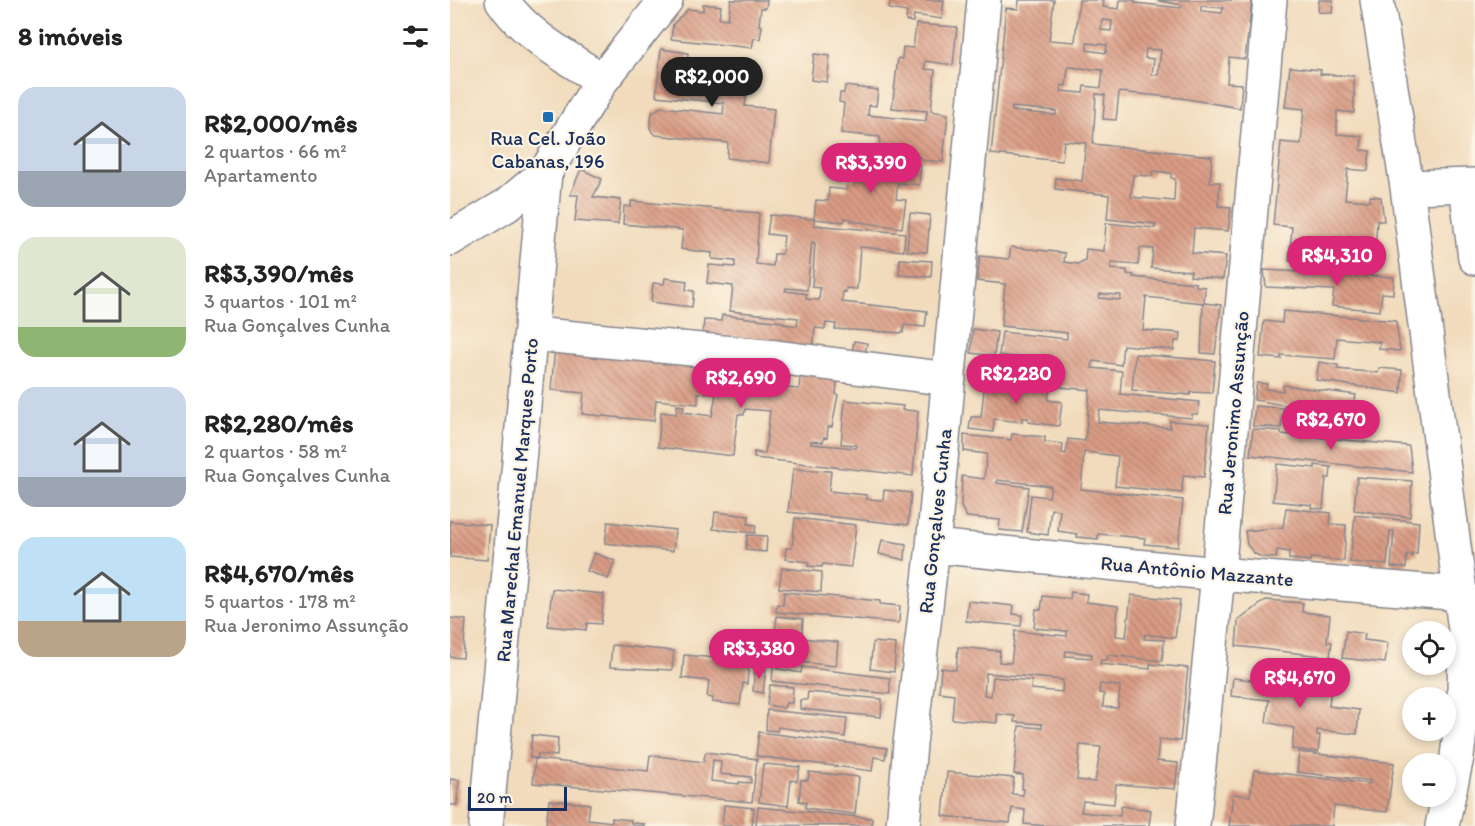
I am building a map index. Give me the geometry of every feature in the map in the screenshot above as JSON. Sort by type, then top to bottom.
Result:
[{"type":"street","points":[[502,0],[513,17],[554,49],[602,80]]},
{"type":"street","points":[[450,240],[507,205],[545,173],[602,80],[666,0]]},
{"type":"street","name":"Rua Gonçalves Cunha","points":[[903,826],[933,546],[984,0]]},
{"type":"street","name":"Rua Jeronimo Assunção","points":[[1193,826],[1270,0]]},
{"type":"street","points":[[1377,0],[1407,187],[1465,630],[1464,698],[1457,757],[1442,826]]},
{"type":"street","name":"Rua Marechal Emanuel Marques Porto","points":[[486,826],[545,173]]},
{"type":"street","points":[[1407,187],[1470,186],[1475,258]]},
{"type":"street","points":[[532,334],[776,357],[949,379]]},
{"type":"street","name":"Rua Antônio Mazzante","points":[[933,546],[1218,574],[1462,594]]},
{"type":"building","points":[[731,0],[767,0],[766,8],[761,8],[760,39],[754,38],[752,48],[671,39],[673,24],[688,9],[703,11],[703,4],[721,6],[719,18],[728,19]]},
{"type":"building","points":[[891,0],[944,0],[942,19],[914,15],[913,22],[906,21],[907,12],[889,9]]},
{"type":"building","points":[[1019,0],[1054,0],[1049,40],[1075,42],[1079,0],[1104,0],[1103,7],[1119,9],[1120,0],[1135,0],[1135,3],[1181,8],[1182,5],[1155,0],[1252,0],[1245,59],[1229,57],[1227,83],[1242,84],[1240,108],[1181,98],[1119,92],[1116,120],[1103,119],[1105,95],[1096,94],[1093,144],[1212,156],[1210,182],[1220,182],[1218,206],[1231,207],[1228,231],[1194,228],[1192,253],[1226,256],[1223,279],[1190,276],[1191,271],[1151,268],[1153,249],[1140,248],[1138,265],[1111,263],[1111,269],[1127,270],[1127,274],[1134,275],[1133,277],[1196,283],[1196,286],[1205,287],[1204,303],[1221,305],[1215,354],[1201,353],[1203,303],[1146,297],[1143,330],[1181,333],[1180,341],[1175,341],[1174,350],[1123,345],[1121,365],[1093,361],[1092,368],[1122,371],[1120,394],[1199,402],[1198,414],[1192,414],[1192,418],[1099,410],[1098,422],[1170,428],[1170,421],[1209,424],[1204,477],[1183,475],[1182,493],[1115,486],[1118,456],[1084,452],[1081,489],[1183,500],[1178,547],[1144,544],[1145,538],[1098,534],[1098,539],[1077,537],[1077,534],[1058,531],[1060,510],[1051,509],[1048,535],[1027,532],[1031,495],[1049,497],[1051,486],[997,480],[997,483],[1029,487],[1022,532],[999,530],[1000,520],[967,517],[961,507],[962,476],[984,479],[987,454],[964,451],[964,435],[1011,440],[1012,434],[1045,437],[1045,442],[1063,444],[1062,453],[1066,454],[1068,439],[1085,441],[1090,390],[1059,387],[1061,365],[1043,363],[1044,360],[999,355],[1002,332],[1067,339],[1067,333],[1001,326],[1005,284],[977,281],[980,256],[1009,259],[1011,247],[1065,253],[1064,262],[1078,264],[1085,260],[1086,249],[1104,251],[1106,223],[1155,228],[1156,224],[1107,219],[1109,195],[1055,189],[1056,178],[1082,181],[1086,143],[1064,141],[1062,161],[991,154],[1006,8],[1018,9]],"holes":[[[1201,6],[1223,8],[1222,13],[1201,11]],[[1102,20],[1112,21],[1111,31],[1101,30]],[[1087,43],[1107,45],[1106,53],[1087,50]],[[1146,49],[1161,50],[1158,75],[1152,75],[1154,59],[1145,58]],[[1068,67],[1103,70],[1101,88],[1084,86],[1083,93],[1061,91],[1061,85],[1066,86]],[[1012,107],[1056,111],[1056,115],[1012,111]],[[1153,171],[1171,173],[1171,178],[1175,179],[1174,201],[1131,197],[1133,175],[1152,176]],[[1100,294],[1121,295],[1120,300],[1099,298]]]},
{"type":"building","points":[[1319,0],[1333,0],[1332,13],[1318,12]]},
{"type":"building","points":[[916,24],[957,27],[953,65],[925,61],[925,69],[935,70],[931,111],[948,114],[943,162],[879,151],[880,137],[841,133],[844,103],[839,102],[840,93],[844,93],[845,86],[878,90],[876,106],[869,105],[868,115],[926,121],[927,111],[892,108],[898,58],[902,59],[903,47],[913,48]]},
{"type":"building","points":[[661,49],[688,53],[687,63],[750,68],[745,106],[774,109],[769,163],[727,158],[728,143],[656,135],[652,132],[650,128],[652,113],[661,107],[723,114],[724,103],[656,96]]},
{"type":"building","points":[[814,54],[830,56],[827,82],[811,80]]},
{"type":"building","points":[[1290,67],[1321,70],[1320,74],[1354,76],[1354,113],[1337,111],[1337,134],[1362,136],[1361,150],[1370,151],[1368,171],[1348,169],[1345,199],[1370,201],[1370,196],[1381,197],[1384,221],[1377,221],[1374,269],[1336,266],[1338,237],[1336,237],[1334,266],[1289,261],[1292,227],[1273,225],[1281,142],[1301,144],[1304,109],[1285,107]]},
{"type":"building","points":[[873,156],[895,158],[894,163],[921,165],[919,185],[898,183],[896,199],[906,200],[902,228],[851,221],[852,219],[845,218],[844,222],[814,219],[816,200],[828,201],[829,188],[847,190],[848,180],[854,180],[856,159],[872,161]]},
{"type":"building","points":[[581,169],[602,179],[593,197],[621,200],[618,224],[575,221],[578,195],[570,195]]},
{"type":"building","points":[[631,201],[759,213],[756,264],[773,266],[774,254],[782,254],[784,236],[767,234],[770,215],[814,219],[814,225],[905,233],[904,251],[860,247],[857,289],[846,288],[846,292],[843,291],[842,302],[927,311],[925,327],[904,325],[903,333],[835,329],[836,324],[826,323],[825,329],[815,328],[813,349],[703,333],[704,320],[721,321],[722,315],[783,322],[783,324],[797,326],[798,318],[730,311],[733,286],[707,283],[709,265],[735,267],[735,261],[712,259],[712,253],[681,249],[683,230],[623,224],[624,206],[631,207]],"holes":[[[812,242],[815,243],[812,287],[820,288],[819,300],[806,299],[807,294],[785,291],[786,288],[807,290]]]},
{"type":"building","points":[[910,213],[930,215],[927,252],[907,251]]},
{"type":"building","points":[[900,259],[932,261],[931,277],[899,275]]},
{"type":"building","points":[[1264,270],[1394,277],[1393,294],[1382,293],[1380,311],[1332,306],[1334,290],[1266,287]]},
{"type":"building","points":[[665,278],[687,281],[686,290],[694,291],[692,307],[651,302],[653,283],[664,284]]},
{"type":"building","points":[[1283,311],[1396,321],[1400,351],[1379,349],[1380,342],[1337,338],[1335,359],[1281,355],[1281,359],[1260,357],[1264,321],[1282,323]]},
{"type":"building","points":[[973,329],[997,332],[994,356],[971,353]]},
{"type":"building","points":[[854,341],[867,343],[865,354],[852,353]]},
{"type":"building","points":[[555,347],[838,376],[836,394],[838,395],[832,427],[828,427],[827,438],[824,437],[823,442],[811,441],[811,444],[856,448],[856,445],[841,444],[845,400],[903,406],[902,410],[918,411],[913,476],[754,458],[754,452],[765,454],[770,411],[745,409],[744,415],[738,414],[733,456],[658,447],[661,412],[676,414],[677,405],[684,406],[683,412],[712,416],[716,394],[698,393],[698,404],[656,400],[654,421],[582,414],[584,393],[551,390]],"holes":[[[789,375],[800,376],[799,389],[787,388]]]},
{"type":"building","points":[[1135,354],[1215,361],[1212,393],[1191,392],[1190,395],[1132,390]]},
{"type":"building","points":[[1319,362],[1338,365],[1337,369],[1378,373],[1379,368],[1402,370],[1401,393],[1316,380]]},
{"type":"building","points":[[985,380],[1050,386],[1048,400],[1062,402],[1059,426],[1028,422],[1028,418],[1022,418],[1022,422],[994,419],[993,432],[969,429],[971,417],[981,417]]},
{"type":"building","points":[[1257,383],[1267,384],[1266,389],[1283,391],[1283,385],[1356,395],[1352,416],[1254,400]]},
{"type":"building","points":[[1255,406],[1283,408],[1281,428],[1253,426]]},
{"type":"building","points":[[1253,429],[1281,431],[1281,434],[1409,446],[1412,472],[1250,455]]},
{"type":"building","points":[[1277,464],[1315,468],[1315,465],[1331,467],[1330,478],[1326,478],[1323,509],[1311,508],[1312,505],[1273,501]]},
{"type":"building","points":[[793,469],[831,471],[829,491],[866,495],[866,499],[883,500],[884,490],[911,493],[908,525],[788,512]]},
{"type":"building","points":[[1357,477],[1412,481],[1410,517],[1354,510]]},
{"type":"building","points":[[1286,508],[1331,513],[1330,524],[1346,525],[1344,561],[1289,559],[1289,552],[1277,550],[1276,558],[1255,554],[1247,545],[1245,531],[1283,527]]},
{"type":"building","points":[[715,512],[749,516],[748,524],[756,525],[755,533],[713,529]]},
{"type":"building","points":[[1355,515],[1419,522],[1417,554],[1407,555],[1406,568],[1391,567],[1394,531],[1390,531],[1387,565],[1350,562]]},
{"type":"building","points":[[795,518],[856,525],[851,567],[823,564],[822,567],[808,566],[809,562],[785,559],[786,548],[792,548]]},
{"type":"building","points":[[450,521],[490,525],[487,560],[450,557]]},
{"type":"building","points":[[608,522],[675,530],[673,551],[605,543]]},
{"type":"building","points":[[747,535],[767,536],[766,552],[746,550]]},
{"type":"building","points":[[882,540],[906,544],[905,560],[879,554]]},
{"type":"building","points":[[594,553],[615,561],[608,579],[587,571]]},
{"type":"building","points":[[782,568],[822,572],[821,592],[779,588]]},
{"type":"building","points":[[552,589],[604,594],[601,624],[587,623],[586,630],[548,626]]},
{"type":"building","points":[[784,592],[880,601],[880,604],[900,606],[899,623],[776,612],[777,604],[783,605]]},
{"type":"building","points":[[1071,592],[1087,594],[1086,602],[1118,606],[1116,636],[1126,637],[1131,595],[1180,600],[1175,638],[1145,634],[1144,639],[1164,640],[1162,661],[1108,655],[1107,660],[1101,660],[1100,664],[1150,669],[1150,664],[1188,668],[1180,741],[1159,739],[1157,761],[1178,763],[1175,789],[1116,784],[1114,804],[1083,801],[1081,812],[1120,816],[1121,806],[1151,810],[1149,826],[1024,824],[1025,810],[1012,808],[1010,823],[943,816],[947,772],[1014,778],[1012,794],[1023,795],[1023,775],[1014,774],[1019,726],[1042,728],[1042,724],[1014,722],[1015,716],[997,714],[997,723],[952,719],[954,694],[939,692],[941,668],[956,670],[958,647],[1000,651],[999,662],[1011,663],[1015,631],[1067,636],[1067,631],[1034,628],[1036,609],[1041,610],[1043,596],[1070,599]],"holes":[[[1066,651],[1092,654],[1092,658],[1065,656]],[[986,673],[1063,680],[1062,692],[1031,689],[1032,681],[993,677],[991,696],[984,695]],[[1100,684],[1120,686],[1118,708],[1103,707],[1104,694],[1099,693]],[[1080,745],[1101,747],[1095,782],[1077,780]]]},
{"type":"building","points":[[1266,600],[1303,603],[1302,612],[1330,615],[1327,642],[1332,642],[1330,657],[1236,646],[1238,621]]},
{"type":"building","points":[[968,601],[1014,606],[1013,614],[1022,615],[1021,626],[966,621]]},
{"type":"building","points":[[777,616],[803,619],[802,638],[838,642],[836,666],[772,659]]},
{"type":"building","points":[[450,618],[466,620],[463,658],[450,657]]},
{"type":"building","points":[[1346,631],[1365,634],[1364,640],[1388,643],[1385,663],[1342,658]]},
{"type":"building","points":[[873,642],[896,644],[894,672],[870,669]]},
{"type":"building","points":[[612,645],[674,651],[672,670],[610,667]]},
{"type":"building","points":[[684,655],[749,661],[747,684],[743,683],[740,705],[712,702],[713,698],[707,697],[709,681],[682,678]]},
{"type":"building","points":[[802,667],[890,678],[890,694],[772,681],[773,668],[801,673]]},
{"type":"building","points":[[755,668],[766,669],[763,693],[753,691]]},
{"type":"building","points":[[1233,678],[1288,684],[1288,680],[1331,685],[1329,706],[1359,710],[1357,734],[1317,730],[1317,735],[1320,735],[1318,752],[1292,749],[1294,728],[1266,722],[1269,700],[1231,696]]},
{"type":"building","points":[[770,685],[793,687],[792,703],[786,703],[784,708],[767,705]]},
{"type":"building","points":[[808,692],[882,699],[881,717],[800,709],[800,700],[807,700]]},
{"type":"building","points":[[767,710],[847,718],[845,737],[778,727],[777,731],[766,730]]},
{"type":"building","points":[[759,732],[887,748],[885,759],[874,757],[872,771],[756,756]]},
{"type":"building","points":[[532,735],[558,738],[557,756],[538,754],[538,758],[530,758]]},
{"type":"building","points":[[706,752],[757,759],[752,802],[533,783],[535,759],[648,771],[650,755],[703,762]],"holes":[[[713,760],[721,761],[720,774],[751,777],[751,783],[711,781]]]},
{"type":"building","points":[[1299,752],[1394,763],[1387,812],[1334,806],[1332,826],[1229,826],[1233,794],[1250,796],[1254,770],[1370,784],[1370,781],[1297,772]]},
{"type":"building","points":[[763,764],[800,767],[797,781],[791,780],[788,806],[759,802]]},
{"type":"building","points":[[809,772],[859,777],[855,814],[805,808],[806,802],[799,801],[801,780],[808,780]]},
{"type":"building","points":[[450,779],[459,780],[457,805],[450,805]]},
{"type":"building","points":[[549,800],[590,804],[588,819],[612,822],[612,818],[645,824],[644,826],[546,826]]},
{"type":"building","points":[[724,805],[754,808],[752,826],[722,826]]},
{"type":"building","points":[[758,807],[872,818],[872,826],[756,825]]},
{"type":"place","name":"Rua Cel. João Cabanas, 196","points":[[548,117]]}]
